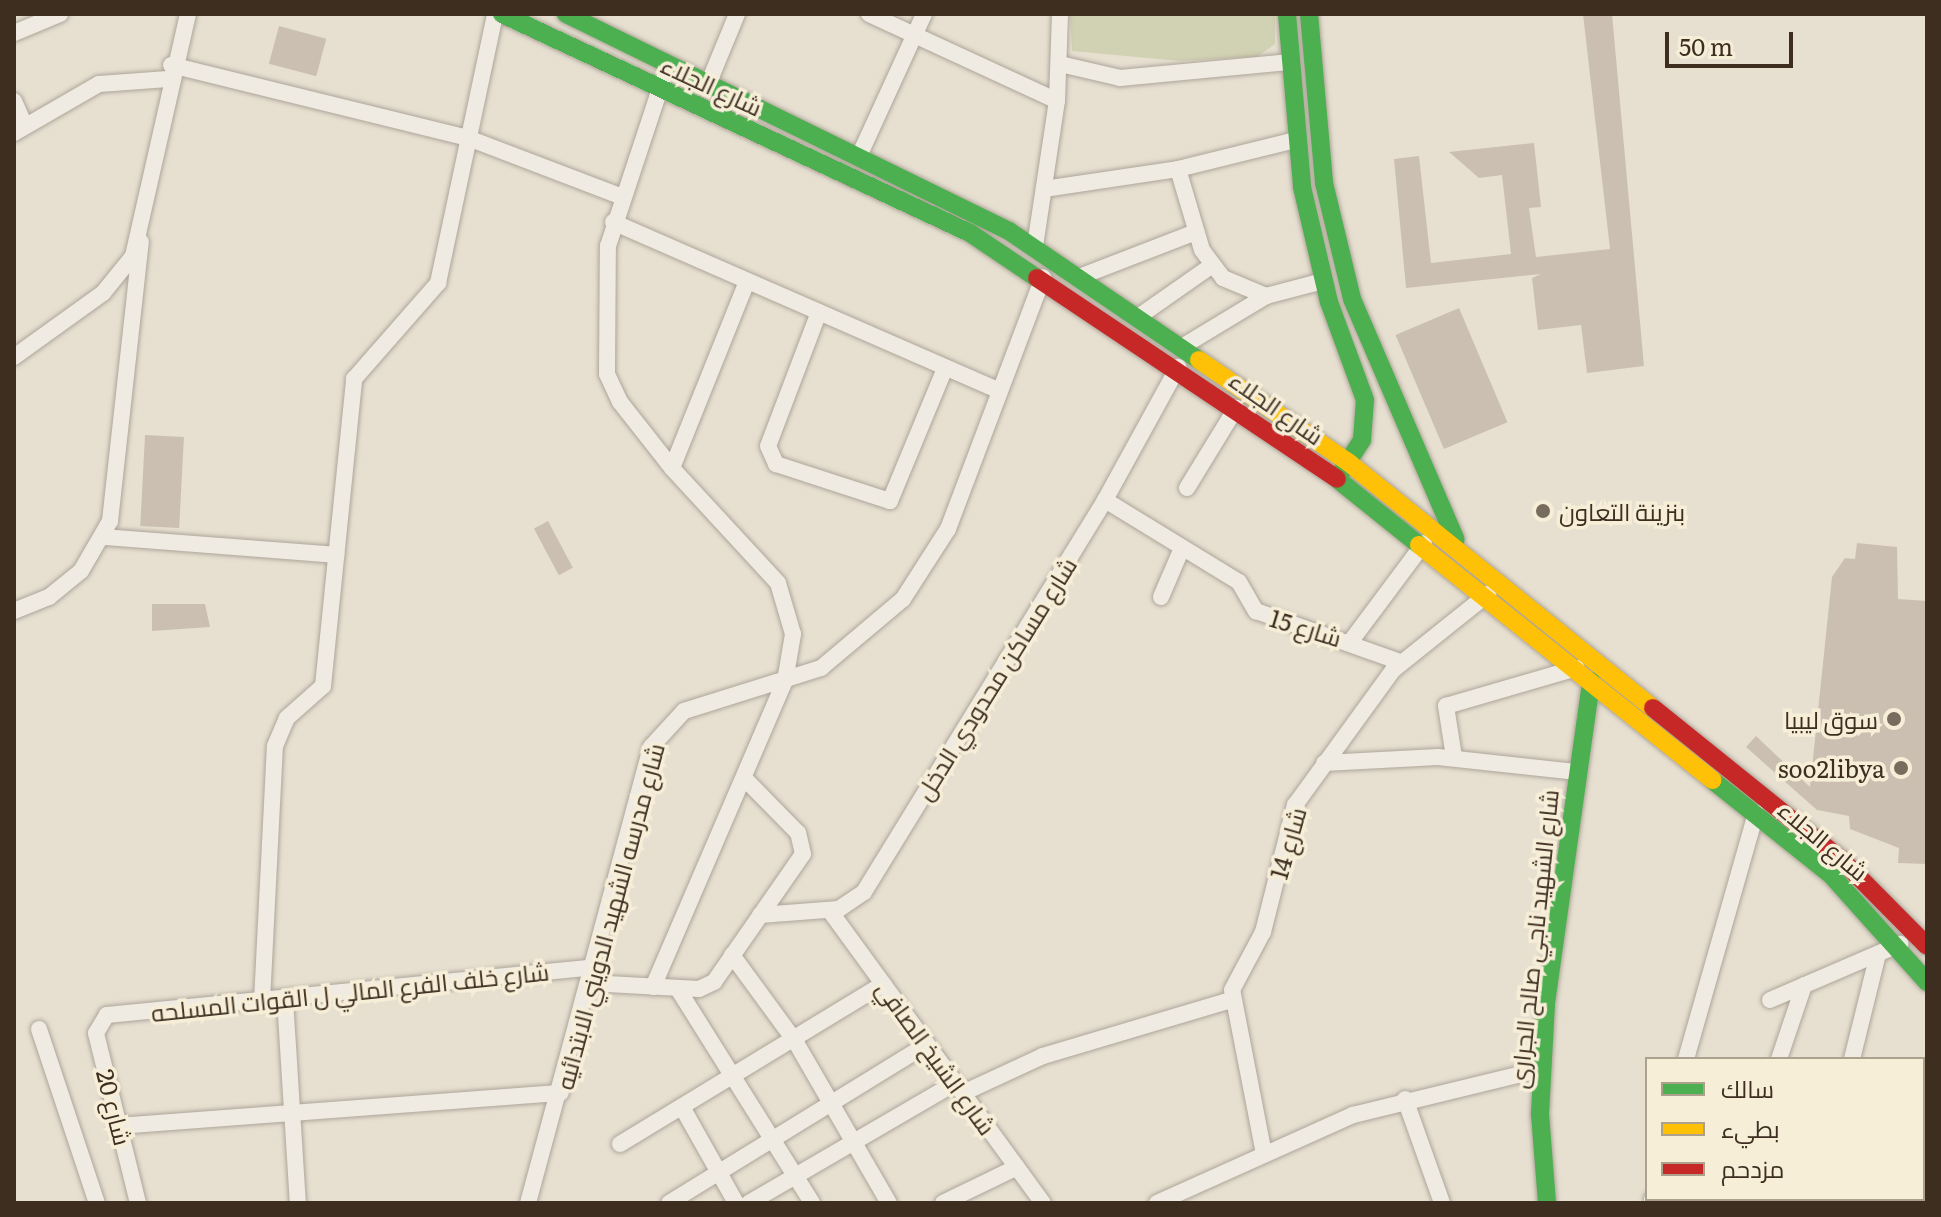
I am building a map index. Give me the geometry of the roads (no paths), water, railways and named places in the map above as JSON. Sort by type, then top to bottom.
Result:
[{"type":"main road","name":"شارع الجلاء","points":[[502,14],[945,220],[1043,277],[1178,367],[1424,543],[1756,813],[1900,944],[1927,982]]},
{"type":"main road","name":"شارع الجلاء","points":[[566,14],[860,154],[1035,246],[1185,345],[1458,543],[1841,859],[1927,946]]},
{"type":"main road","points":[[1287,14],[1295,140],[1323,281],[1365,400],[1362,440],[1337,479]]},
{"type":"main road","points":[[1309,14],[1322,168],[1352,299],[1458,543]]},
{"type":"main road","name":"شارع الشهيد ناجي صالح الجرارى","points":[[1547,1203],[1541,1069],[1575,772],[1591,681]]},
{"type":"street","points":[[14,33],[60,14]]},
{"type":"street","points":[[14,611],[66,585],[104,537],[114,505],[141,242],[170,72],[188,14]]},
{"type":"street","points":[[262,1001],[275,746],[287,718],[323,686],[354,379],[371,353],[433,295],[495,14]]},
{"type":"street","points":[[709,82],[737,14]]},
{"type":"street","points":[[869,14],[1057,101]]},
{"type":"street","points":[[860,154],[924,14]]},
{"type":"street","points":[[1035,246],[1057,101],[1060,64],[1058,15]]},
{"type":"street","points":[[1060,64],[1120,78],[1288,62]]},
{"type":"street","points":[[653,987],[746,780],[785,681],[793,634],[786,597],[672,468],[620,402],[607,374],[613,222],[670,63]]},
{"type":"street","points":[[14,101],[20,129],[99,84],[170,72],[468,138],[620,196]]},
{"type":"street","points":[[1044,189],[1178,169],[1295,140]]},
{"type":"street","points":[[1178,169],[1196,232],[1211,266],[1236,288],[1266,296]]},
{"type":"street","points":[[613,222],[1000,391]]},
{"type":"street","points":[[1082,276],[1196,232]]},
{"type":"street","points":[[14,357],[103,293],[141,242]]},
{"type":"street","points":[[1141,315],[1211,266]]},
{"type":"street","name":"شارع مدرسه الشهيد الدويني الابتدائيه","points":[[528,1203],[659,733],[684,711],[785,681],[835,659],[916,583],[948,529],[1043,277]]},
{"type":"street","points":[[672,468],[747,281]]},
{"type":"street","points":[[1185,345],[1266,296],[1323,281]]},
{"type":"street","points":[[819,312],[768,446],[776,464],[890,501],[945,368]]},
{"type":"street","name":"شارع مساكن محدودي الدخل","points":[[760,915],[830,911],[864,892],[1105,500],[1178,367]]},
{"type":"street","points":[[1187,488],[1236,408]]},
{"type":"street","name":"شارع 15","points":[[1105,500],[1239,582],[1256,611],[1351,641],[1400,662]]},
{"type":"street","points":[[104,537],[336,555]]},
{"type":"street","points":[[1351,641],[1424,543]]},
{"type":"street","points":[[1161,597],[1182,548]]},
{"type":"street","name":"شارع 14","points":[[1231,1000],[1263,932],[1295,805],[1400,662],[1488,594]]},
{"type":"street","points":[[1454,757],[1446,706],[1577,668]]},
{"type":"street","points":[[1324,763],[1454,757],[1575,772]]},
{"type":"street","points":[[746,780],[804,847],[709,985],[678,989],[812,1203]]},
{"type":"street","points":[[1687,1057],[1756,813]]},
{"type":"street","name":"شارع الشيخ الصافي","points":[[830,911],[1043,1203]]},
{"type":"street","points":[[1770,1000],[1900,944]]},
{"type":"street","points":[[1852,1057],[1878,954]]},
{"type":"street","points":[[732,955],[795,1041],[889,1203]]},
{"type":"street","name":"شارع خلف الفرع المالي ل القوات المسلحه","points":[[107,1015],[591,975],[678,989]]},
{"type":"street","points":[[620,1144],[795,1041],[883,984]]},
{"type":"street","points":[[1780,1057],[1804,985]]},
{"type":"street","points":[[285,999],[298,1203]]},
{"type":"street","points":[[749,1203],[855,1141],[959,1088],[1043,1056],[1231,1000],[1264,1154]]},
{"type":"street","name":"شارع 20","points":[[107,1015],[96,1033],[138,1203]]},
{"type":"street","points":[[39,1029],[97,1203]]},
{"type":"street","points":[[669,1203],[774,1142],[927,1044]]},
{"type":"street","points":[[1157,1203],[1264,1154],[1405,1099],[1541,1069]]},
{"type":"street","points":[[119,1126],[561,1093]]},
{"type":"street","points":[[1405,1099],[1442,1203]]},
{"type":"street","points":[[682,1107],[736,1203]]},
{"type":"street","points":[[943,1203],[1017,1167]]},
{"type":"place","name":"بنزينة التعاون","points":[[1543,511]]},
{"type":"place","name":"سوق ليبيا","points":[[1894,719]]},
{"type":"place","name":"soo2libya","points":[[1901,768]]}]
